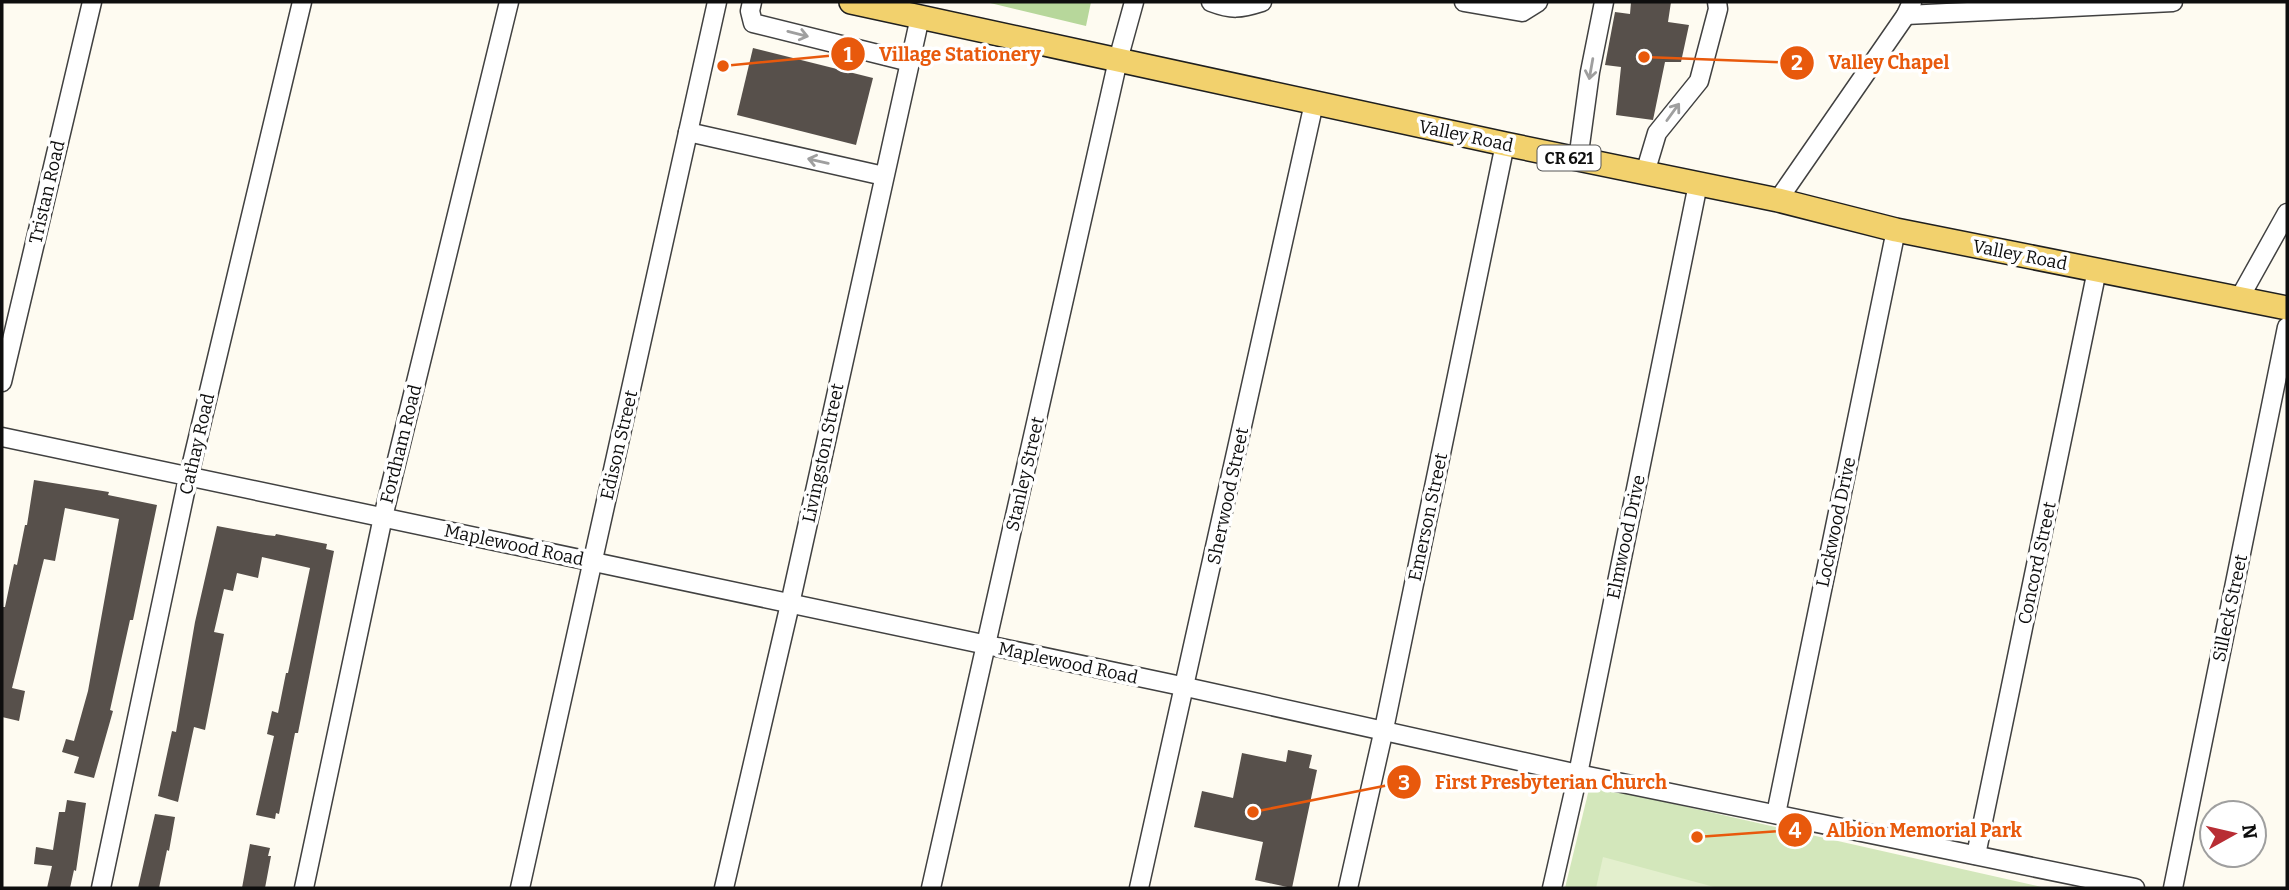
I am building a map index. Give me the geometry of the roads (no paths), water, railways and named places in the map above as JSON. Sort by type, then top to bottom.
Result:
[{"type":"main road","name":"Valley Road","points":[[851,2],[1578,160],[1778,200],[1896,230],[2287,308]]},
{"type":"street","name":"Tristan Road","points":[[2,382],[92,2]]},
{"type":"street","name":"Cathay Road","points":[[101,888],[189,478],[302,2]]},
{"type":"street","name":"Fordham Road","points":[[304,888],[383,517],[509,2]]},
{"type":"street","name":"Edison Street","points":[[520,888],[717,2]]},
{"type":"street","points":[[752,2],[750,11],[753,23],[910,62]]},
{"type":"street","name":"Stanley Street","points":[[931,888],[1118,60],[1134,2]]},
{"type":"street","points":[[1210,2],[1228,9],[1244,8],[1262,2]]},
{"type":"street","points":[[1464,2],[1522,12],[1538,2]]},
{"type":"street","points":[[1578,160],[1590,72],[1604,2]]},
{"type":"street","points":[[1645,173],[1657,133],[1699,81],[1718,9],[1717,2]]},
{"type":"street","points":[[1778,200],[1909,8],[2173,2]]},
{"type":"street","name":"Livingston Street","points":[[724,888],[920,18]]},
{"type":"street","name":"Sherwood Street","points":[[1139,888],[1186,687],[1314,103]]},
{"type":"street","points":[[688,132],[884,176]]},
{"type":"street","name":"Emerson Street","points":[[1348,888],[1384,729],[1505,144]]},
{"type":"street","name":"Elmwood Drive","points":[[1552,888],[1578,774],[1698,184]]},
{"type":"street","points":[[2239,299],[2287,213]]},
{"type":"street","name":"Lockwood Drive","points":[[1776,814],[1896,230]]},
{"type":"street","name":"Concord Street","points":[[1976,855],[2097,270]]},
{"type":"street","name":"Silleck Street","points":[[2173,888],[2287,327]]},
{"type":"street","name":"Maplewood Road","points":[[2,437],[1384,729],[1578,774],[2135,888]]},
{"type":"place","name":"Valley Chapel","points":[[1644,57]]},
{"type":"place","name":"Village Stationery","points":[[723,66]]},
{"type":"place","name":"First Presbyterian Church","points":[[1253,812]]},
{"type":"place","name":"Albion Memorial Park","points":[[1697,837]]}]
